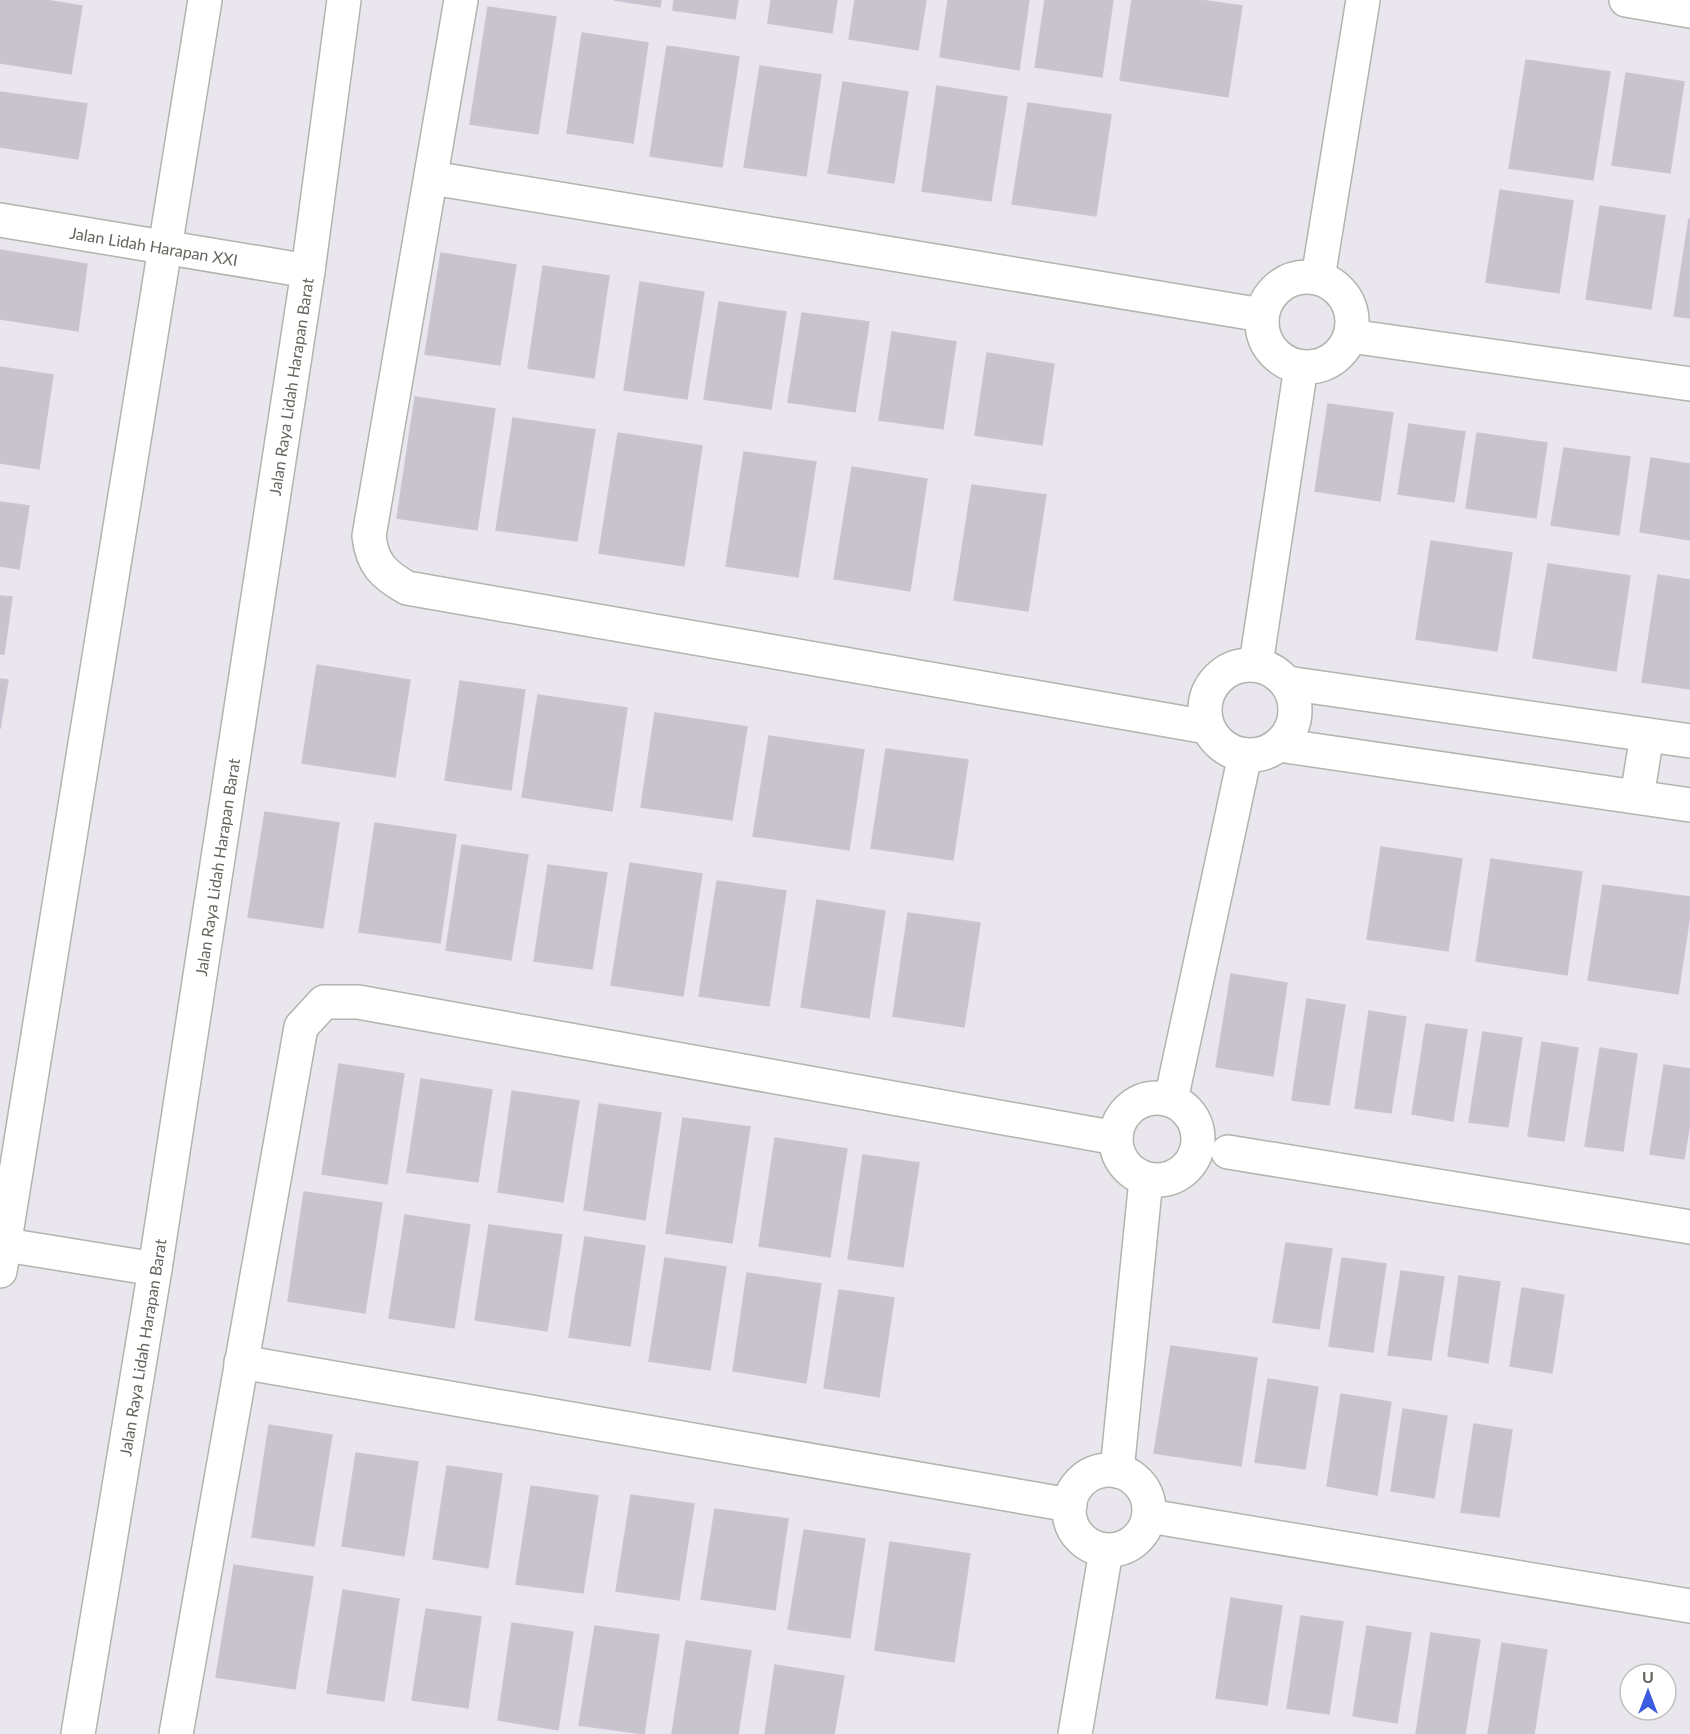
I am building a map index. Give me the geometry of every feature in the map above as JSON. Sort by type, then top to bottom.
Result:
[{"type":"street","points":[[155,1269],[1,1253],[205,0]]},
{"type":"street","name":"Jalan Raya Lidah Harapan Barat","points":[[78,1734],[155,1269],[309,271],[344,0]]},
{"type":"street","points":[[461,0],[369,536],[371,552],[381,569],[391,579],[407,588],[1207,727]]},
{"type":"street","points":[[1318,278],[1363,0]]},
{"type":"street","points":[[1626,0],[1690,11]]},
{"type":"street","points":[[432,178],[1262,315]]},
{"type":"street","name":"Jalan Lidah Harapan XXI","points":[[0,220],[309,271]]},
{"type":"street","points":[[1318,278],[1334,286],[1347,300],[1352,318],[1350,336],[1343,350],[1332,360],[1317,366],[1301,367],[1279,358],[1264,339],[1262,315],[1273,293],[1293,279],[1318,278]]},
{"type":"street","points":[[1350,336],[1690,384]]},
{"type":"street","points":[[1256,664],[1301,367]]},
{"type":"street","points":[[1256,664],[1273,671],[1287,683],[1296,704],[1293,727],[1279,745],[1263,754],[1245,755],[1222,746],[1207,727],[1204,703],[1213,681],[1232,667],[1256,664]]},
{"type":"street","points":[[1287,683],[1690,741]]},
{"type":"street","points":[[1638,797],[1647,735]]},
{"type":"street","points":[[1279,745],[1690,805]]},
{"type":"street","points":[[1172,1100],[1245,755]]},
{"type":"street","points":[[178,1734],[301,1027],[324,1002],[358,1002],[1116,1138]]},
{"type":"street","points":[[1153,1098],[1172,1100],[1189,1112],[1199,1131],[1198,1151],[1186,1169],[1167,1179],[1146,1179],[1130,1170],[1119,1155],[1116,1138],[1120,1119],[1134,1105],[1153,1098]]},
{"type":"street","points":[[1228,1152],[1690,1227]]},
{"type":"street","points":[[1117,1471],[1146,1179]]},
{"type":"street","points":[[241,1362],[1070,1505]]},
{"type":"street","points":[[1101,1471],[1117,1471],[1131,1476],[1142,1487],[1148,1500],[1149,1516],[1144,1530],[1134,1542],[1121,1549],[1106,1551],[1090,1546],[1078,1536],[1070,1521],[1070,1505],[1074,1490],[1086,1478],[1101,1471]]},
{"type":"street","points":[[1149,1516],[1690,1606]]},
{"type":"street","points":[[1075,1734],[1106,1551]]},
{"type":"building","points":[[0,0],[45,0],[82,6],[71,74],[0,63]]},
{"type":"building","points":[[614,0],[661,0],[660,7]]},
{"type":"building","points":[[674,0],[738,0],[735,19],[673,10]]},
{"type":"building","points":[[771,0],[837,0],[832,33],[768,23]]},
{"type":"building","points":[[855,0],[926,0],[918,50],[849,39]]},
{"type":"building","points":[[948,0],[1029,0],[1019,70],[940,57]]},
{"type":"building","points":[[1045,0],[1113,0],[1102,77],[1035,67]]},
{"type":"building","points":[[1132,0],[1200,0],[1242,6],[1228,97],[1120,80]]},
{"type":"building","points":[[488,7],[556,17],[538,134],[470,124]]},
{"type":"building","points":[[582,33],[648,43],[633,143],[567,133]]},
{"type":"building","points":[[667,46],[739,57],[722,167],[650,156]]},
{"type":"building","points":[[1526,60],[1610,72],[1593,180],[1509,168]]},
{"type":"building","points":[[760,66],[821,75],[806,176],[744,167]]},
{"type":"building","points":[[1626,73],[1684,82],[1670,173],[1612,165]]},
{"type":"building","points":[[843,82],[908,92],[894,183],[828,173]]},
{"type":"building","points":[[937,86],[1007,97],[991,201],[922,191]]},
{"type":"building","points":[[0,92],[87,104],[78,159],[0,147]]},
{"type":"building","points":[[1028,103],[1111,115],[1096,216],[1012,204]]},
{"type":"building","points":[[1500,190],[1573,201],[1559,293],[1486,282]]},
{"type":"building","points":[[1600,206],[1665,216],[1651,309],[1586,299]]},
{"type":"building","points":[[1690,219],[1690,318],[1674,316]]},
{"type":"building","points":[[0,250],[87,264],[78,331],[0,319]]},
{"type":"building","points":[[441,253],[516,265],[500,365],[425,354]]},
{"type":"building","points":[[543,266],[609,276],[594,378],[528,368]]},
{"type":"building","points":[[640,282],[704,292],[687,399],[624,390]]},
{"type":"building","points":[[719,302],[786,312],[771,409],[704,399]]},
{"type":"building","points":[[802,313],[869,322],[855,412],[788,402]]},
{"type":"building","points":[[892,332],[956,342],[943,429],[879,420]]},
{"type":"building","points":[[987,353],[1054,364],[1042,445],[975,435]]},
{"type":"building","points":[[0,367],[53,375],[39,469],[0,463]]},
{"type":"building","points":[[415,397],[495,409],[477,530],[397,518]]},
{"type":"building","points":[[1328,404],[1393,413],[1380,501],[1315,491]]},
{"type":"building","points":[[513,418],[595,430],[577,541],[496,530]]},
{"type":"building","points":[[1409,424],[1465,432],[1454,502],[1398,494]]},
{"type":"building","points":[[618,433],[702,446],[684,566],[599,553]]},
{"type":"building","points":[[1477,433],[1547,443],[1536,518],[1466,508]]},
{"type":"building","points":[[1564,448],[1630,457],[1619,535],[1551,525]]},
{"type":"building","points":[[744,452],[816,462],[798,577],[726,566]]},
{"type":"building","points":[[1651,458],[1690,464],[1690,540],[1640,532]]},
{"type":"building","points":[[852,467],[927,479],[910,591],[834,579]]},
{"type":"building","points":[[972,485],[1046,495],[1028,611],[954,600]]},
{"type":"building","points":[[0,502],[29,506],[19,569],[0,566]]},
{"type":"building","points":[[1431,541],[1512,553],[1497,651],[1416,639]]},
{"type":"building","points":[[1548,564],[1630,576],[1616,671],[1533,658]]},
{"type":"building","points":[[1658,575],[1690,580],[1690,689],[1642,682]]},
{"type":"building","points":[[0,596],[12,597],[4,654],[0,654]]},
{"type":"building","points":[[317,665],[410,680],[395,777],[302,763]]},
{"type":"building","points":[[0,679],[8,680],[0,729]]},
{"type":"building","points":[[460,681],[525,690],[511,790],[445,780]]},
{"type":"building","points":[[538,695],[627,708],[612,811],[522,797]]},
{"type":"building","points":[[655,713],[747,727],[732,820],[641,807]]},
{"type":"building","points":[[769,736],[864,750],[849,850],[753,836]]},
{"type":"building","points":[[886,749],[968,760],[953,860],[871,848]]},
{"type":"building","points":[[265,812],[339,823],[323,928],[248,917]]},
{"type":"building","points":[[375,823],[456,835],[440,943],[359,932]]},
{"type":"building","points":[[462,845],[528,855],[511,960],[446,950]]},
{"type":"building","points":[[1381,847],[1462,859],[1448,951],[1367,939]]},
{"type":"building","points":[[1491,859],[1582,872],[1567,975],[1476,961]]},
{"type":"building","points":[[630,863],[702,874],[683,996],[611,985]]},
{"type":"building","points":[[548,865],[607,873],[592,969],[534,961]]},
{"type":"building","points":[[717,881],[786,891],[769,1006],[699,996]]},
{"type":"building","points":[[1603,885],[1690,897],[1690,914],[1678,994],[1588,980]]},
{"type":"building","points":[[817,900],[885,911],[869,1018],[801,1007]]},
{"type":"building","points":[[908,913],[980,923],[964,1027],[893,1016]]},
{"type":"building","points":[[1231,974],[1287,983],[1273,1076],[1216,1067]]},
{"type":"building","points":[[1307,999],[1345,1005],[1329,1105],[1292,1100]]},
{"type":"building","points":[[1369,1011],[1406,1017],[1391,1113],[1355,1108]]},
{"type":"building","points":[[1426,1024],[1467,1030],[1453,1121],[1412,1114]]},
{"type":"building","points":[[1483,1032],[1522,1038],[1508,1127],[1469,1122]]},
{"type":"building","points":[[1542,1042],[1578,1048],[1564,1141],[1528,1136]]},
{"type":"building","points":[[1600,1048],[1637,1054],[1623,1151],[1585,1146]]},
{"type":"building","points":[[339,1064],[404,1074],[387,1184],[322,1174]]},
{"type":"building","points":[[1664,1065],[1690,1069],[1690,1123],[1684,1159],[1650,1154]]},
{"type":"building","points":[[421,1079],[492,1090],[478,1182],[407,1172]]},
{"type":"building","points":[[512,1091],[579,1101],[563,1202],[498,1192]]},
{"type":"building","points":[[599,1104],[661,1113],[645,1220],[584,1210]]},
{"type":"building","points":[[683,1118],[750,1127],[732,1243],[666,1233]]},
{"type":"building","points":[[775,1138],[847,1149],[830,1257],[759,1246]]},
{"type":"building","points":[[863,1155],[919,1163],[903,1267],[848,1259]]},
{"type":"building","points":[[304,1192],[382,1203],[365,1313],[288,1301]]},
{"type":"building","points":[[405,1215],[470,1225],[454,1328],[389,1318]]},
{"type":"building","points":[[489,1225],[562,1235],[547,1331],[475,1320]]},
{"type":"building","points":[[585,1237],[645,1246],[630,1346],[569,1337]]},
{"type":"building","points":[[1286,1243],[1332,1249],[1319,1329],[1273,1322]]},
{"type":"building","points":[[665,1258],[726,1267],[710,1370],[649,1361]]},
{"type":"building","points":[[1342,1258],[1386,1264],[1373,1352],[1329,1346]]},
{"type":"building","points":[[1401,1271],[1444,1277],[1431,1360],[1388,1355]]},
{"type":"building","points":[[747,1273],[821,1284],[806,1383],[733,1371]]},
{"type":"building","points":[[1459,1276],[1500,1282],[1488,1363],[1448,1356]]},
{"type":"building","points":[[1522,1288],[1564,1295],[1552,1373],[1510,1366]]},
{"type":"building","points":[[839,1290],[894,1298],[879,1397],[824,1388]]},
{"type":"building","points":[[1171,1346],[1257,1358],[1241,1466],[1154,1453]]},
{"type":"building","points":[[1268,1379],[1318,1387],[1305,1469],[1255,1462]]},
{"type":"building","points":[[1341,1394],[1391,1402],[1377,1495],[1327,1486]]},
{"type":"building","points":[[1403,1409],[1447,1416],[1434,1498],[1391,1491]]},
{"type":"building","points":[[1474,1424],[1512,1430],[1499,1517],[1461,1512]]},
{"type":"building","points":[[269,1425],[332,1435],[314,1546],[252,1537]]},
{"type":"building","points":[[356,1453],[418,1462],[404,1556],[342,1546]]},
{"type":"building","points":[[447,1466],[502,1474],[488,1568],[433,1559]]},
{"type":"building","points":[[531,1486],[598,1496],[583,1593],[516,1584]]},
{"type":"building","points":[[631,1495],[694,1504],[679,1600],[616,1591]]},
{"type":"building","points":[[715,1509],[788,1519],[775,1610],[701,1599]]},
{"type":"building","points":[[804,1530],[865,1539],[850,1638],[788,1629]]},
{"type":"building","points":[[890,1542],[970,1554],[954,1662],[875,1650]]},
{"type":"building","points":[[234,1565],[313,1577],[295,1689],[216,1677]]},
{"type":"building","points":[[343,1590],[399,1599],[384,1701],[327,1693]]},
{"type":"building","points":[[1231,1598],[1282,1606],[1267,1705],[1216,1698]]},
{"type":"building","points":[[426,1609],[481,1617],[468,1708],[412,1700]]},
{"type":"building","points":[[1301,1616],[1343,1622],[1329,1714],[1287,1708]]},
{"type":"building","points":[[512,1623],[573,1632],[558,1730],[498,1720]]},
{"type":"building","points":[[595,1626],[659,1635],[644,1734],[579,1725]]},
{"type":"building","points":[[1367,1626],[1411,1633],[1397,1723],[1353,1716]]},
{"type":"building","points":[[1431,1633],[1480,1640],[1465,1734],[1416,1734]]},
{"type":"building","points":[[686,1641],[751,1651],[738,1734],[672,1734]]},
{"type":"building","points":[[1502,1643],[1547,1650],[1534,1734],[1488,1734]]},
{"type":"building","points":[[775,1665],[844,1676],[834,1734],[765,1734]]}]
